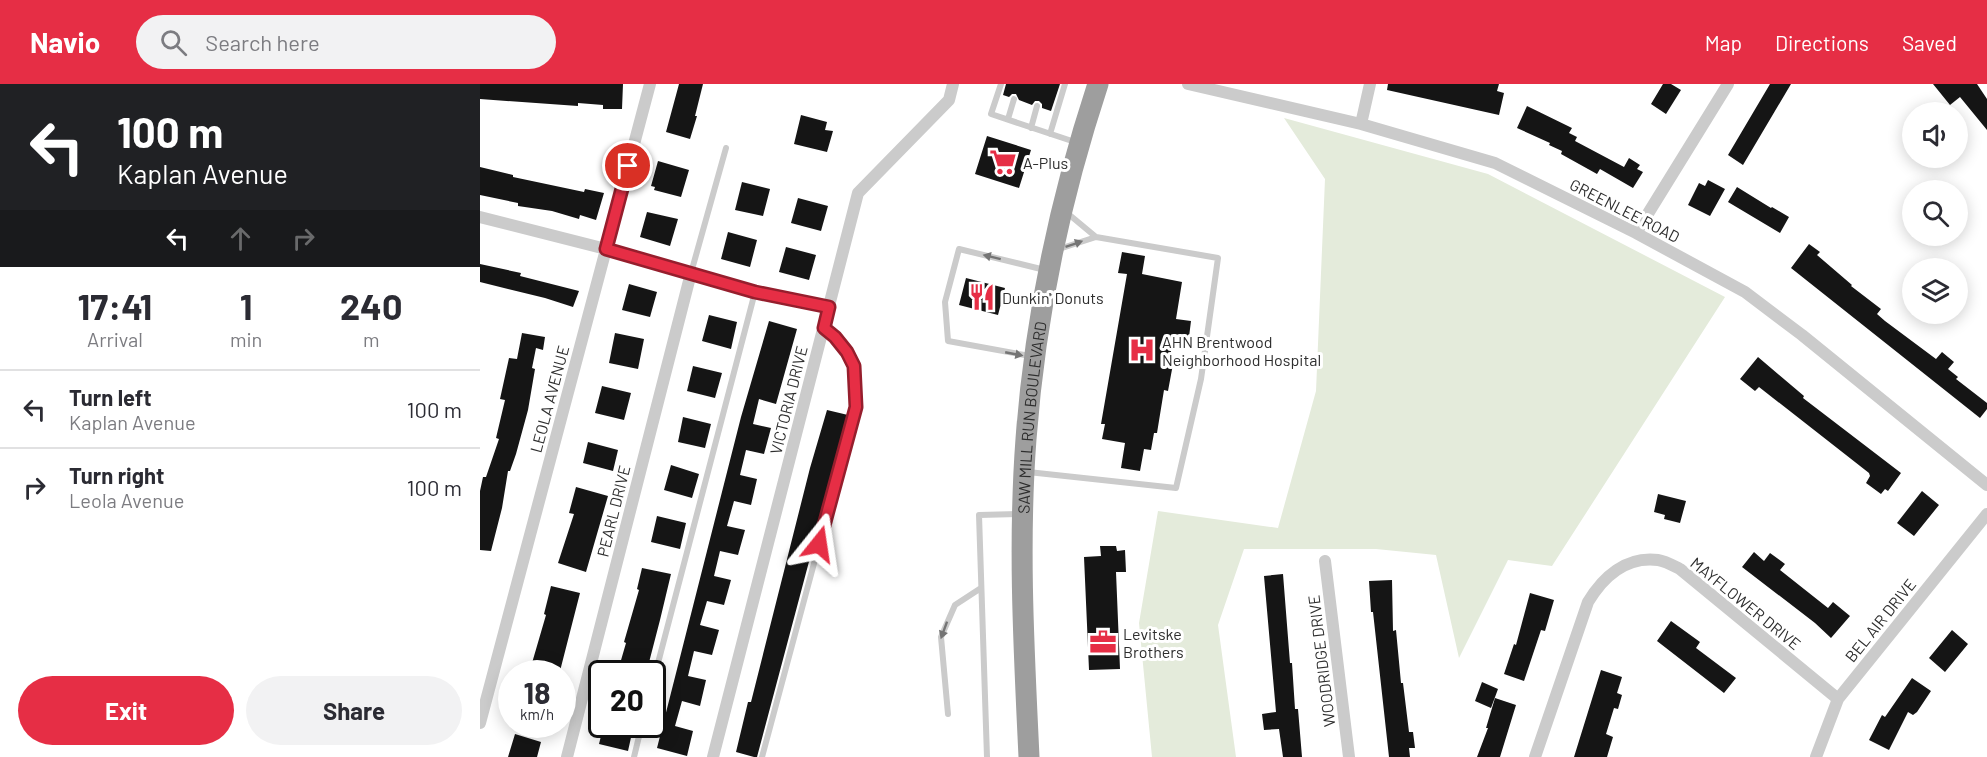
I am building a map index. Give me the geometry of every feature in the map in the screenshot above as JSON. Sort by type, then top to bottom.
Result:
[{"type":"highway","name":"SAW MILL RUN BOULEVARD","points":[[1029,757],[1021,561],[1026,439],[1035,357],[1051,261],[1079,143],[1098,84]]},
{"type":"street","name":"LEOLA AVENUE","points":[[480,723],[650,84]]},
{"type":"street","name":"VICTORIA DRIVE","points":[[713,757],[858,193],[950,100],[953,84]]},
{"type":"street","name":"GREENLEE ROAD","points":[[1188,84],[1361,124],[1495,163],[1636,232],[1744,292],[1987,485]]},
{"type":"street","points":[[1361,124],[1370,84]]},
{"type":"street","points":[[1636,232],[1728,84]]},
{"type":"street","points":[[480,217],[606,249],[755,292],[829,307]]},
{"type":"street","name":"PEARL DRIVE","points":[[567,757],[691,273]]},
{"type":"street","name":"BEL AIR DRIVE","points":[[1816,757],[1838,699],[1987,514]]},
{"type":"street","name":"MAYFLOWER DRIVE","points":[[1535,757],[1588,602],[1599,584],[1618,568],[1638,560],[1660,560],[1680,569],[1838,699]]},
{"type":"street","name":"WOODRIDGE DRIVE","points":[[1325,561],[1349,757]]},
{"type":"lane","points":[[1001,84],[991,114],[1079,143]]},
{"type":"lane","points":[[1050,134],[1065,84]]},
{"type":"lane","points":[[1008,119],[1014,99]]},
{"type":"lane","points":[[1031,128],[1037,106]]},
{"type":"lane","points":[[691,273],[726,148]]},
{"type":"lane","points":[[1024,472],[1176,488],[1202,379],[1218,258],[1096,237],[1062,208]]},
{"type":"lane","points":[[1035,357],[948,341],[945,302],[959,249],[1051,261],[1096,237]]},
{"type":"lane","points":[[659,660],[755,292]]},
{"type":"lane","points":[[762,757],[856,407],[854,366],[847,352],[824,328]]},
{"type":"lane","points":[[987,757],[979,515],[1023,514]]},
{"type":"lane","points":[[948,714],[941,637],[955,605],[981,588]]},
{"type":"lane","points":[[634,757],[639,738]]},
{"type":"green space","points":[[1284,118],[1488,174],[1725,297],[1552,566],[1508,560],[1459,658],[1436,555],[1376,549],[1244,549],[1218,625],[1236,757],[1152,757],[1139,623],[1158,511],[1278,528],[1316,391],[1325,179]]},
{"type":"building","points":[[480,84],[623,84],[622,109],[603,109],[603,105],[578,103],[578,106],[480,99]]},
{"type":"building","points":[[679,84],[703,84],[690,139],[666,132]]},
{"type":"building","points":[[1006,84],[1060,84],[1051,111],[1042,108],[1039,101],[1035,101],[1032,105],[1019,100],[1016,94],[1009,97],[1003,95]]},
{"type":"building","points":[[1388,84],[1499,84],[1497,91],[1504,93],[1499,115],[1387,90]]},
{"type":"building","points":[[1663,84],[1671,84],[1681,90],[1666,114],[1651,104]]},
{"type":"building","points":[[1770,84],[1791,84],[1743,165],[1728,155]]},
{"type":"building","points":[[1933,84],[1977,84],[1987,99],[1987,130],[1968,107],[1968,102],[1964,102],[1960,97],[1954,102],[1948,102]]},
{"type":"building","points":[[1527,106],[1572,128],[1569,133],[1577,137],[1575,141],[1624,167],[1629,158],[1640,165],[1637,169],[1643,172],[1633,188],[1600,169],[1597,174],[1561,154],[1562,151],[1549,145],[1550,143],[1517,128]]},
{"type":"building","points":[[801,115],[827,122],[825,130],[833,131],[827,152],[794,144]]},
{"type":"building","name":"A-Plus","points":[[987,136],[1031,150],[1019,188],[975,174]]},
{"type":"building","points":[[658,161],[689,170],[681,197],[654,190],[655,187],[651,186]]},
{"type":"building","points":[[480,167],[513,175],[513,177],[584,192],[585,189],[604,193],[596,220],[580,215],[579,219],[552,211],[518,206],[518,203],[480,195]]},
{"type":"building","points":[[1708,180],[1725,189],[1710,216],[1688,205],[1699,183],[1705,186]]},
{"type":"building","points":[[742,182],[770,189],[763,216],[735,210]]},
{"type":"building","points":[[1737,187],[1789,217],[1780,233],[1728,202]]},
{"type":"building","points":[[798,198],[828,206],[821,231],[791,223]]},
{"type":"building","points":[[647,212],[678,219],[670,246],[640,237]]},
{"type":"building","points":[[728,232],[757,240],[750,267],[721,259]]},
{"type":"building","points":[[1809,244],[1820,252],[1817,255],[1851,286],[1881,309],[1877,314],[1885,321],[1936,359],[1942,352],[1954,362],[1948,369],[1958,377],[1956,379],[1987,403],[1987,409],[1980,418],[1791,268]]},
{"type":"building","points":[[786,247],[816,255],[809,280],[779,272]]},
{"type":"building","name":"AHN Brentwood Neighborhood Hospital","points":[[1122,252],[1145,256],[1142,274],[1182,282],[1176,319],[1191,321],[1189,337],[1174,334],[1169,363],[1173,364],[1168,391],[1164,390],[1157,433],[1154,433],[1151,450],[1144,449],[1140,471],[1121,468],[1125,443],[1102,439],[1105,424],[1101,424],[1127,274],[1118,273]]},
{"type":"building","points":[[480,264],[521,273],[520,276],[579,291],[573,307],[480,282]]},
{"type":"building","name":"Dunkin' Donuts","points":[[966,278],[1005,288],[998,315],[959,305]]},
{"type":"building","points":[[629,284],[657,292],[650,317],[622,310]]},
{"type":"building","points":[[709,315],[737,322],[731,349],[702,341]]},
{"type":"building","points":[[769,321],[797,329],[776,404],[759,399],[753,424],[771,428],[764,454],[746,450],[740,475],[757,479],[751,505],[734,501],[727,526],[745,530],[738,555],[720,551],[714,576],[731,580],[724,605],[707,601],[700,625],[719,630],[712,655],[694,651],[688,676],[706,680],[700,706],[682,701],[675,726],[693,731],[687,756],[657,748],[660,738],[666,738],[666,713],[741,417]]},
{"type":"building","points":[[522,333],[545,337],[543,350],[536,348],[528,410],[516,454],[510,471],[508,471],[502,508],[491,551],[480,550],[480,491],[483,477],[486,477],[499,439],[496,438],[505,400],[500,399],[509,358],[517,359]]},
{"type":"building","points":[[615,333],[644,339],[638,369],[609,363]]},
{"type":"building","points":[[1758,357],[1804,396],[1803,398],[1901,473],[1888,491],[1885,489],[1881,494],[1866,483],[1870,476],[1869,473],[1759,387],[1755,391],[1740,379]]},
{"type":"building","points":[[693,366],[722,373],[715,398],[687,391]]},
{"type":"building","points":[[602,386],[631,393],[624,420],[595,413]]},
{"type":"building","points":[[827,410],[848,415],[757,757],[754,757],[736,752]]},
{"type":"building","points":[[683,417],[711,424],[705,448],[678,442]]},
{"type":"building","points":[[588,442],[618,450],[613,471],[583,463]]},
{"type":"building","points":[[671,465],[699,474],[692,498],[664,490]]},
{"type":"building","points":[[576,487],[608,496],[586,572],[558,563],[574,514],[569,513]]},
{"type":"building","points":[[1922,491],[1939,505],[1914,536],[1897,523]]},
{"type":"building","points":[[1658,494],[1686,501],[1680,523],[1664,519],[1665,515],[1654,512]]},
{"type":"building","points":[[657,516],[686,523],[680,549],[651,542]]},
{"type":"building","points":[[1100,546],[1116,546],[1117,551],[1125,550],[1126,572],[1116,572],[1120,669],[1089,670],[1084,557],[1101,556]]},
{"type":"building","points":[[1754,552],[1764,561],[1770,553],[1785,564],[1780,570],[1828,608],[1833,602],[1850,616],[1831,638],[1742,567]]},
{"type":"building","points":[[642,568],[671,574],[650,660],[621,660],[639,590],[637,589]]},
{"type":"building","points":[[1283,574],[1290,663],[1292,663],[1295,709],[1298,709],[1302,757],[1283,757],[1279,729],[1264,730],[1262,714],[1276,712],[1264,576]]},
{"type":"building","points":[[1392,580],[1393,631],[1396,630],[1401,683],[1403,683],[1409,732],[1413,732],[1415,748],[1409,748],[1410,757],[1389,757],[1373,612],[1371,612],[1369,581]]},
{"type":"building","points":[[551,586],[580,593],[563,660],[533,660],[546,615],[544,614]]},
{"type":"building","points":[[1530,593],[1554,600],[1545,631],[1541,630],[1524,681],[1504,674],[1514,644],[1516,645]]},
{"type":"building","points":[[1671,621],[1700,642],[1696,648],[1736,678],[1724,693],[1657,641]]},
{"type":"building","points":[[1952,630],[1968,644],[1945,672],[1929,658]]},
{"type":"building","points":[[1601,670],[1622,677],[1617,693],[1622,695],[1618,709],[1614,708],[1606,734],[1613,737],[1607,757],[1574,757]]},
{"type":"building","points":[[1912,678],[1931,691],[1917,712],[1913,715],[1908,712],[1889,750],[1869,740],[1882,715],[1885,717]]},
{"type":"building","points":[[1482,682],[1498,689],[1491,708],[1475,701]]},
{"type":"building","points":[[1495,698],[1516,705],[1500,757],[1477,757],[1488,728],[1486,728]]},
{"type":"building","points":[[514,738],[528,738],[541,742],[537,757],[508,757]]},
{"type":"building","points":[[600,738],[631,738],[628,751],[599,744]]},
{"type":"place","name":"A-Plus","points":[[1003,162]]},
{"type":"place","name":"Dunkin' Donuts","points":[[982,297]]},
{"type":"place","name":"AHN Brentwood Neighborhood Hospital","points":[[1142,350]]},
{"type":"place","name":"Levitske Brothers","points":[[1103,642]]},
{"type":"route","points":[[628,166],[606,249],[755,292],[829,307],[824,328],[847,352],[854,366],[856,407],[819,544]]}]
